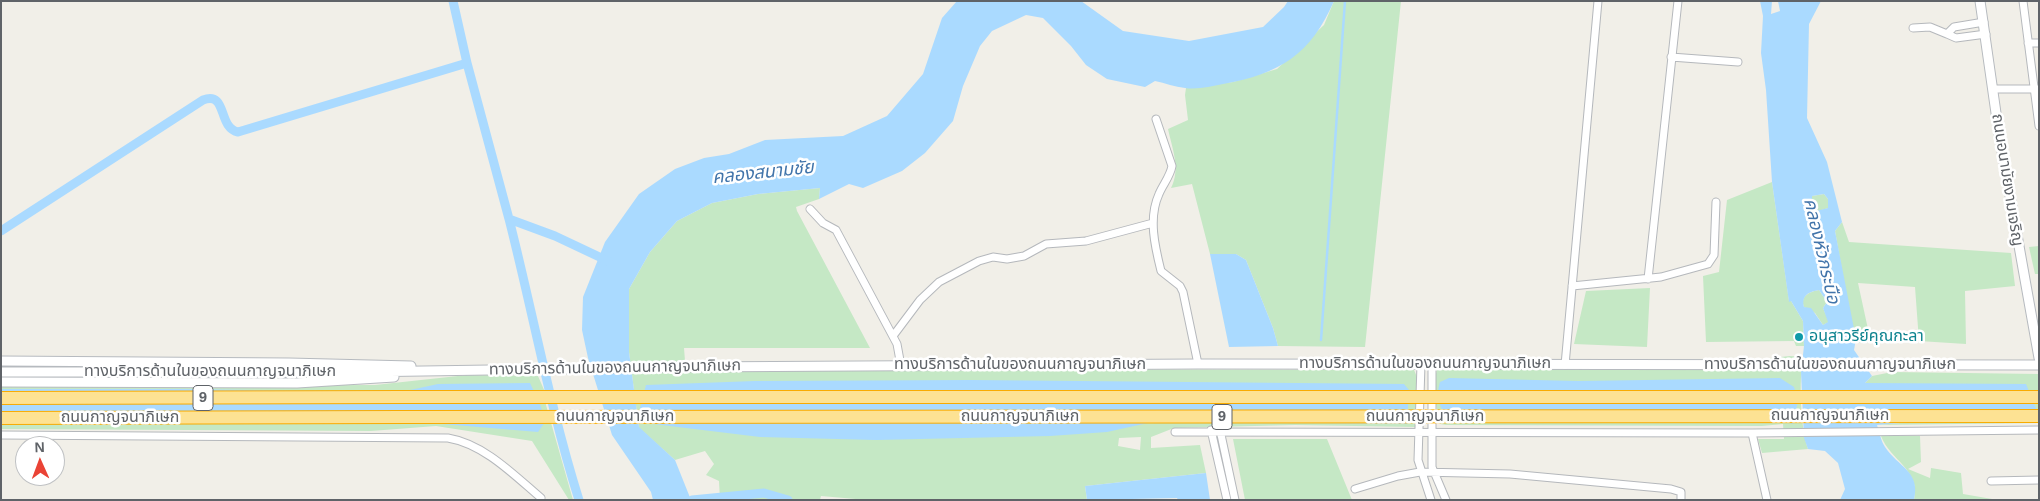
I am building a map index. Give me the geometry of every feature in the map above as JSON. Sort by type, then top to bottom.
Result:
[{"type":"highway","name":"ถนนกาญจนาภิเษก","points":[[1,398],[2039,396]]},
{"type":"highway","name":"ถนนกาญจนาภิเษก","points":[[1,418],[2039,416]]},
{"type":"main road","name":"ถนนอนามัยงามเจริญ","points":[[1980,1],[2027,300],[2039,358]]},
{"type":"main road","points":[[1,361],[304,363],[406,366],[466,371]]},
{"type":"main road","name":"ทางบริการด้านในของถนนกาญจนาภิเษก","points":[[1,372],[466,371],[689,367],[1198,364],[2039,365]]},
{"type":"main road","points":[[1,382],[297,382],[364,380],[466,371]]},
{"type":"street","points":[[1565,365],[1598,1]]},
{"type":"street","points":[[1648,278],[1678,1]]},
{"type":"street","points":[[2023,1],[2028,43],[2037,89],[2039,126]]},
{"type":"street","points":[[1947,34],[1954,27],[1984,22]]},
{"type":"street","points":[[1914,28],[1930,27],[1956,38],[1986,34]]},
{"type":"street","points":[[2028,43],[2039,43]]},
{"type":"street","points":[[1671,57],[1738,62]]},
{"type":"street","points":[[1993,89],[2037,89]]},
{"type":"street","points":[[1156,119],[1172,166],[1171,174],[1158,194],[1153,223],[1161,271],[1180,286],[1186,297],[1198,364]]},
{"type":"street","points":[[1572,286],[1648,278],[1690,270],[1708,264],[1714,255],[1716,202]]},
{"type":"street","points":[[810,209],[823,223],[830,225],[836,230],[899,347],[901,366]]},
{"type":"street","points":[[893,336],[920,300],[939,282],[979,261],[993,257],[1007,259],[1024,256],[1046,244],[1086,241],[1153,223]]},
{"type":"street","points":[[1421,364],[1418,460],[1420,472],[1431,500]]},
{"type":"street","points":[[1432,364],[1431,432],[1434,473],[1446,500]]},
{"type":"street","points":[[1175,432],[1211,430],[1781,432],[2039,430]]},
{"type":"street","points":[[1211,430],[1226,500]]},
{"type":"street","points":[[1220,430],[1235,500]]},
{"type":"street","points":[[1752,432],[1767,500]]},
{"type":"street","points":[[1,435],[448,438],[474,447],[504,466],[540,498]]},
{"type":"street","points":[[1355,489],[1398,476],[1420,472],[1510,474],[1670,489],[1681,492],[1681,500]]},
{"type":"street","points":[[1991,481],[2039,480]]},
{"type":"green space","points":[[1334,1],[1401,1],[1365,347],[1278,346],[1273,328],[1246,260],[1236,254],[1210,254],[1192,184],[1171,188],[1176,166],[1168,129],[1188,120],[1186,88],[1233,82],[1277,69],[1324,25]]},
{"type":"green space","points":[[1772,182],[1789,301],[1791,301],[1803,321],[1804,346],[1796,346],[1794,341],[1706,342],[1703,276],[1719,272],[1727,200]]},
{"type":"green space","points":[[820,188],[819,199],[796,207],[797,211],[870,348],[684,348],[685,361],[691,372],[919,369],[1414,370],[1417,377],[1415,427],[1295,425],[1174,428],[1151,437],[1151,448],[1200,445],[1206,473],[1085,486],[1087,500],[867,500],[821,496],[820,500],[720,500],[719,481],[706,475],[714,464],[705,451],[675,460],[639,428],[629,352],[629,289],[650,252],[677,221],[712,203],[758,194]],"holes":[[[1141,437],[1140,450],[1118,446],[1119,438]]]},
{"type":"green space","points":[[1824,194],[1828,199],[1828,208],[1816,212],[1812,204],[1812,196]]},
{"type":"green space","points":[[1842,222],[1849,242],[2011,253],[2015,286],[1965,291],[1966,344],[1919,341],[1915,287],[1858,283],[1871,343],[1855,343],[1835,231]]},
{"type":"green space","points":[[2039,246],[2039,274],[2035,274],[2029,247]]},
{"type":"green space","points":[[1650,288],[1647,347],[1574,344],[1586,291]]},
{"type":"green space","points":[[1819,290],[1827,302],[1823,308],[1829,322],[1823,325],[1815,313],[1804,307],[1803,303],[1806,295]]},
{"type":"green space","points":[[1803,357],[1801,403],[1803,428],[1808,449],[1762,453],[1758,439],[1784,439],[1783,424],[1762,426],[1446,425],[1440,424],[1436,404],[1435,383],[1437,369],[1766,370],[1771,358]]},
{"type":"green space","points":[[1892,372],[2039,374],[2039,423],[1877,425],[2037,411],[1865,383],[1872,376]]},
{"type":"green space","points":[[467,375],[538,376],[545,392],[546,405],[573,500],[569,500],[532,441],[436,426],[371,431],[1,429],[1,386],[375,385]]},
{"type":"green space","points":[[1881,436],[1920,436],[1921,462],[1908,469],[1930,478],[1931,468],[1961,473],[1963,494],[1998,500],[1914,500],[1915,490],[1909,473],[1891,452]]},
{"type":"green space","points":[[1233,439],[1327,439],[1352,500],[1245,500]]},
{"type":"water","name":"คลองสนามชัย","points":[[957,1],[1081,1],[1123,31],[1189,41],[1263,27],[1288,1],[1334,1],[1315,35],[1291,59],[1261,74],[1243,80],[1195,89],[1155,81],[1145,87],[1107,79],[1086,65],[1071,46],[1043,18],[1026,15],[992,31],[980,46],[963,86],[953,121],[925,153],[902,171],[863,188],[849,184],[819,199],[820,188],[758,194],[712,203],[677,221],[650,252],[629,289],[629,352],[639,427],[675,460],[691,500],[653,500],[651,492],[612,435],[588,358],[582,330],[583,297],[605,242],[639,194],[675,169],[704,158],[729,154],[765,140],[843,136],[887,116],[923,74],[942,18]]},
{"type":"water","name":"คลองหัวกระบือ","points":[[1760,1],[1772,1],[1771,14],[1780,11],[1778,1],[1821,1],[1809,24],[1807,118],[1827,162],[1842,222],[1835,231],[1856,339],[1854,350],[1872,376],[1865,383],[2026,384],[2037,411],[1877,425],[1885,447],[1907,470],[1914,482],[1914,500],[1840,500],[1845,489],[1838,463],[1825,451],[1808,449],[1804,438],[1801,372],[1804,346],[1803,321],[1791,301],[1789,302],[1772,182],[1766,90],[1761,53],[1763,16]],"holes":[[[1824,194],[1828,199],[1828,208],[1816,211],[1812,204],[1812,196]],[[1819,290],[1827,302],[1823,308],[1828,322],[1823,325],[1811,308],[1804,307],[1803,303],[1807,295]]]},
{"type":"water","points":[[1210,254],[1236,254],[1246,260],[1273,328],[1278,346],[1229,347]]},
{"type":"water","points":[[1449,378],[1578,381],[1780,378],[1794,387],[1798,401],[1793,424],[1779,420],[1569,423],[1450,421],[1441,408],[1438,398],[1440,382]]},
{"type":"water","points":[[971,380],[1404,384],[1409,390],[1407,424],[1157,421],[1107,432],[1050,436],[876,440],[760,437],[645,423],[640,408],[646,385],[755,381]]},
{"type":"water","points":[[530,383],[540,404],[545,422],[538,432],[431,423],[1,424],[1,389],[401,392],[438,384]]},
{"type":"water","points":[[1206,473],[1210,500],[1178,500],[1177,498],[1087,500],[1085,486]]},
{"type":"waterway","points":[[453,1],[467,63]]},
{"type":"waterway","points":[[1321,340],[1345,1]]},
{"type":"waterway","points":[[1,231],[203,100],[216,100],[220,105],[227,124],[231,129],[238,132],[467,63],[509,219],[555,236],[608,261]]},
{"type":"waterway","points":[[509,219],[550,395],[579,500]]},
{"type":"waterway","points":[[692,500],[764,493],[788,500]]},
{"type":"place","name":"อนุสาวรีย์คุณกะลา","points":[[1799,337]]}]
